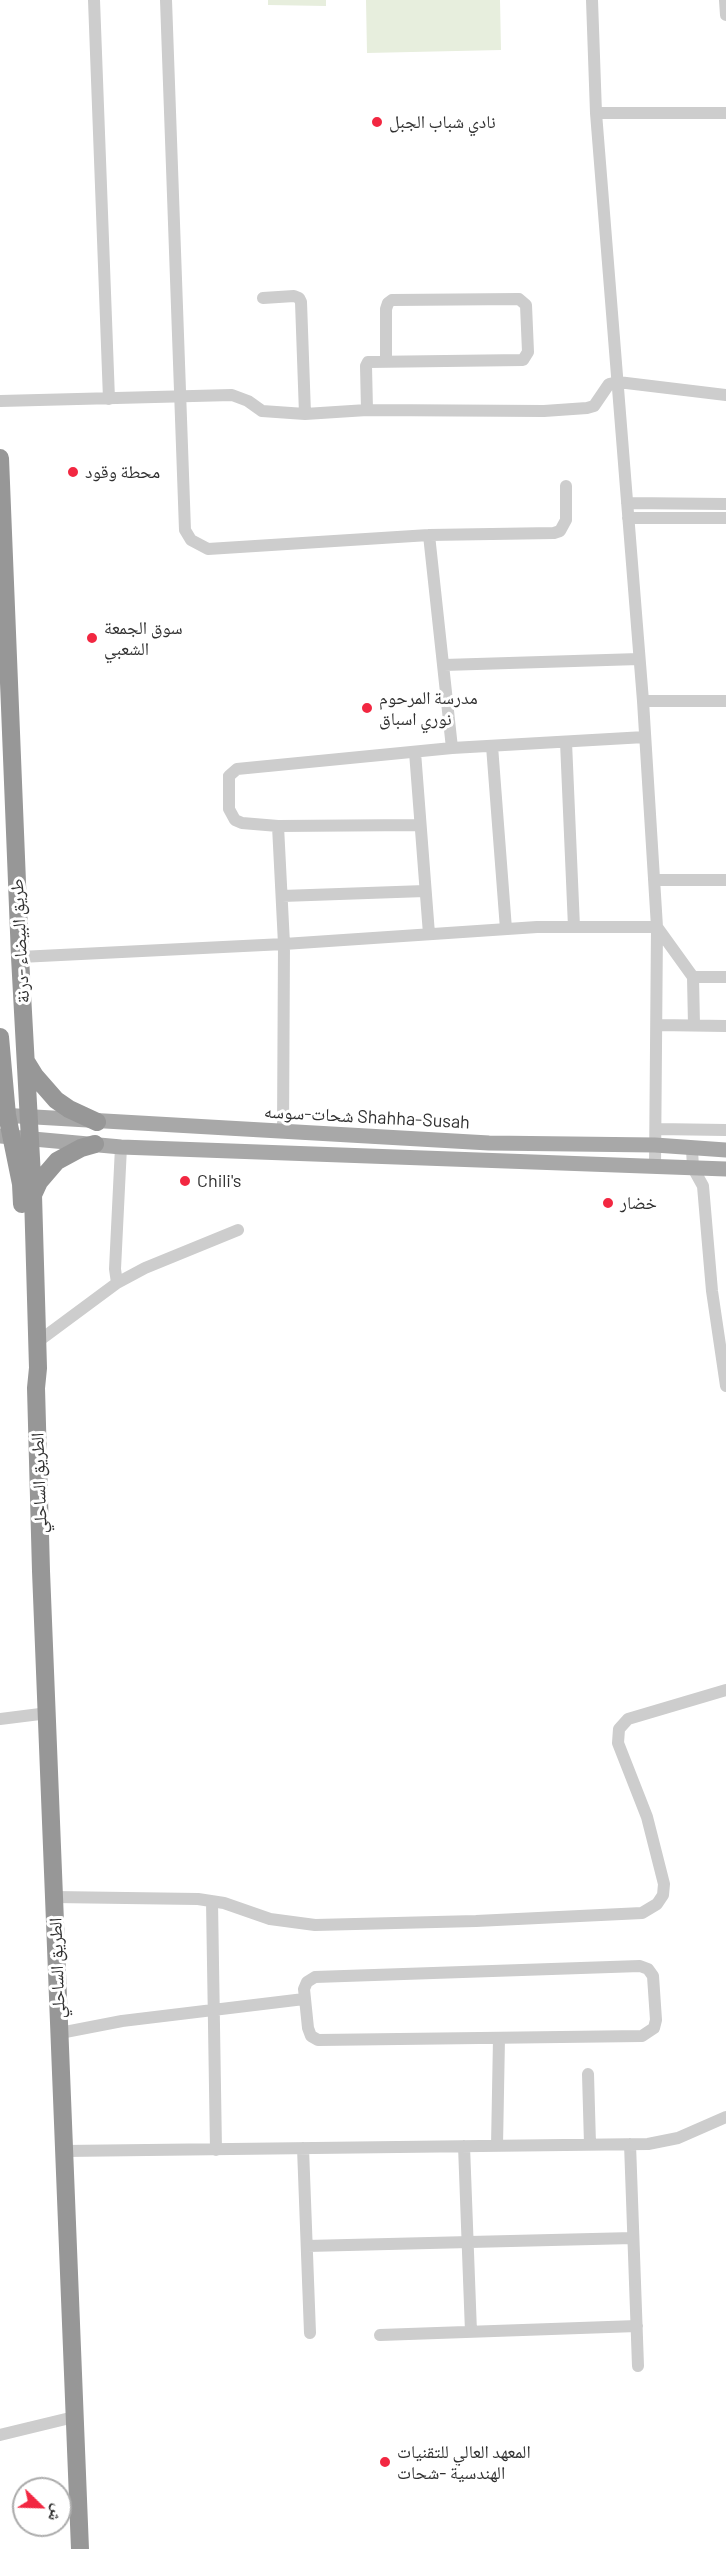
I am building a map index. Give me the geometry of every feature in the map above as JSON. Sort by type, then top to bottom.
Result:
[{"type":"highway","name":"طريق البيضاء -درنة","points":[[0,458],[20,957],[31,1138],[36,1388]]},
{"type":"highway","points":[[0,1036],[5,1136],[21,1184],[29,1345],[36,1388]]},
{"type":"highway","points":[[27,1063],[40,1083],[56,1100],[76,1113],[97,1122]]},
{"type":"highway","points":[[33,1195],[39,1182],[57,1161],[81,1148],[95,1144]]},
{"type":"highway","name":"الطريق الساحلي","points":[[36,1388],[80,2549]]},
{"type":"main road","name":"شحات-سوسه Shahha-Susah","points":[[3,1115],[489,1143],[655,1145],[726,1150]]},
{"type":"main road","points":[[5,1136],[121,1147],[726,1169]]},
{"type":"street","points":[[94,0],[109,399]]},
{"type":"street","points":[[166,0],[185,530],[191,540],[208,549],[429,535],[560,531],[566,520],[566,486]]},
{"type":"street","points":[[592,0],[596,113],[643,701],[657,927],[655,1167]]},
{"type":"street","points":[[725,0],[726,15]]},
{"type":"street","points":[[596,113],[726,113]]},
{"type":"street","points":[[263,298],[294,296],[301,302],[305,414]]},
{"type":"street","points":[[367,410],[366,366],[372,360],[386,361],[523,360],[528,352],[526,305],[519,299],[392,300],[386,309],[386,361]]},
{"type":"street","points":[[0,401],[232,395],[248,401],[262,411],[305,414],[367,410],[544,411],[587,408],[594,406],[609,384],[618,382],[726,395]]},
{"type":"street","points":[[627,503],[726,504]]},
{"type":"street","points":[[628,518],[726,518]]},
{"type":"street","points":[[429,535],[452,748]]},
{"type":"street","points":[[444,665],[639,659]]},
{"type":"street","points":[[643,701],[726,701]]},
{"type":"street","points":[[420,825],[278,826],[235,820],[229,809],[227,782],[233,771],[237,769],[452,748],[645,737]]},
{"type":"street","points":[[566,742],[574,927]]},
{"type":"street","points":[[492,746],[506,929]]},
{"type":"street","points":[[415,752],[429,934]]},
{"type":"street","points":[[278,826],[284,944],[284,1131]]},
{"type":"street","points":[[654,880],[726,880]]},
{"type":"street","points":[[282,896],[426,891]]},
{"type":"street","points":[[20,957],[284,944],[506,929],[657,927]]},
{"type":"street","points":[[657,927],[693,977],[694,1025]]},
{"type":"street","points":[[693,977],[726,977]]},
{"type":"street","points":[[657,1025],[726,1026]]},
{"type":"street","points":[[656,1129],[726,1130]]},
{"type":"street","points":[[117,1283],[115,1269],[121,1147]]},
{"type":"street","points":[[692,1149],[693,1168],[702,1186],[712,1291],[726,1386]]},
{"type":"street","points":[[36,1343],[117,1283],[145,1268],[238,1230]]},
{"type":"street","points":[[54,1897],[212,1901],[270,1919],[315,1925],[500,1920],[647,1911],[660,1900],[664,1884],[647,1817],[618,1743],[619,1729],[628,1719],[726,1689]]},
{"type":"street","points":[[0,1719],[48,1713]]},
{"type":"street","points":[[212,1901],[216,2150]]},
{"type":"street","points":[[644,1966],[653,1976],[656,2020],[654,2028],[646,2034],[318,2040],[309,2032],[304,1999],[305,1985],[315,1977],[644,1966]]},
{"type":"street","points":[[60,2033],[122,2021],[304,1999]]},
{"type":"street","points":[[498,2146],[499,2038]]},
{"type":"street","points":[[588,2074],[590,2145]]},
{"type":"street","points":[[64,2151],[630,2144],[669,2141],[726,2117]]},
{"type":"street","points":[[630,2144],[638,2366]]},
{"type":"street","points":[[464,2146],[471,2332]]},
{"type":"street","points":[[303,2148],[310,2333]]},
{"type":"street","points":[[307,2246],[633,2238]]},
{"type":"street","points":[[380,2335],[637,2326]]},
{"type":"street","points":[[0,2435],[74,2417]]},
{"type":"green space","points":[[268,0],[326,0],[326,6],[268,5]]},
{"type":"green space","points":[[366,0],[500,0],[501,50],[367,53]]},
{"type":"place","name":"نادي شباب الجبل","points":[[377,122]]},
{"type":"place","name":"محطة وقود","points":[[73,472]]},
{"type":"place","name":"سوق الجمعة الشعبي","points":[[92,638]]},
{"type":"place","name":"مدرسة المرحوم نوري اسباق","points":[[367,708]]},
{"type":"place","name":"Chili's","points":[[185,1181]]},
{"type":"place","name":"خضار","points":[[608,1203]]},
{"type":"place","name":"المعهد العالي للتقنيات الهندسية -شحات","points":[[385,2462]]}]
